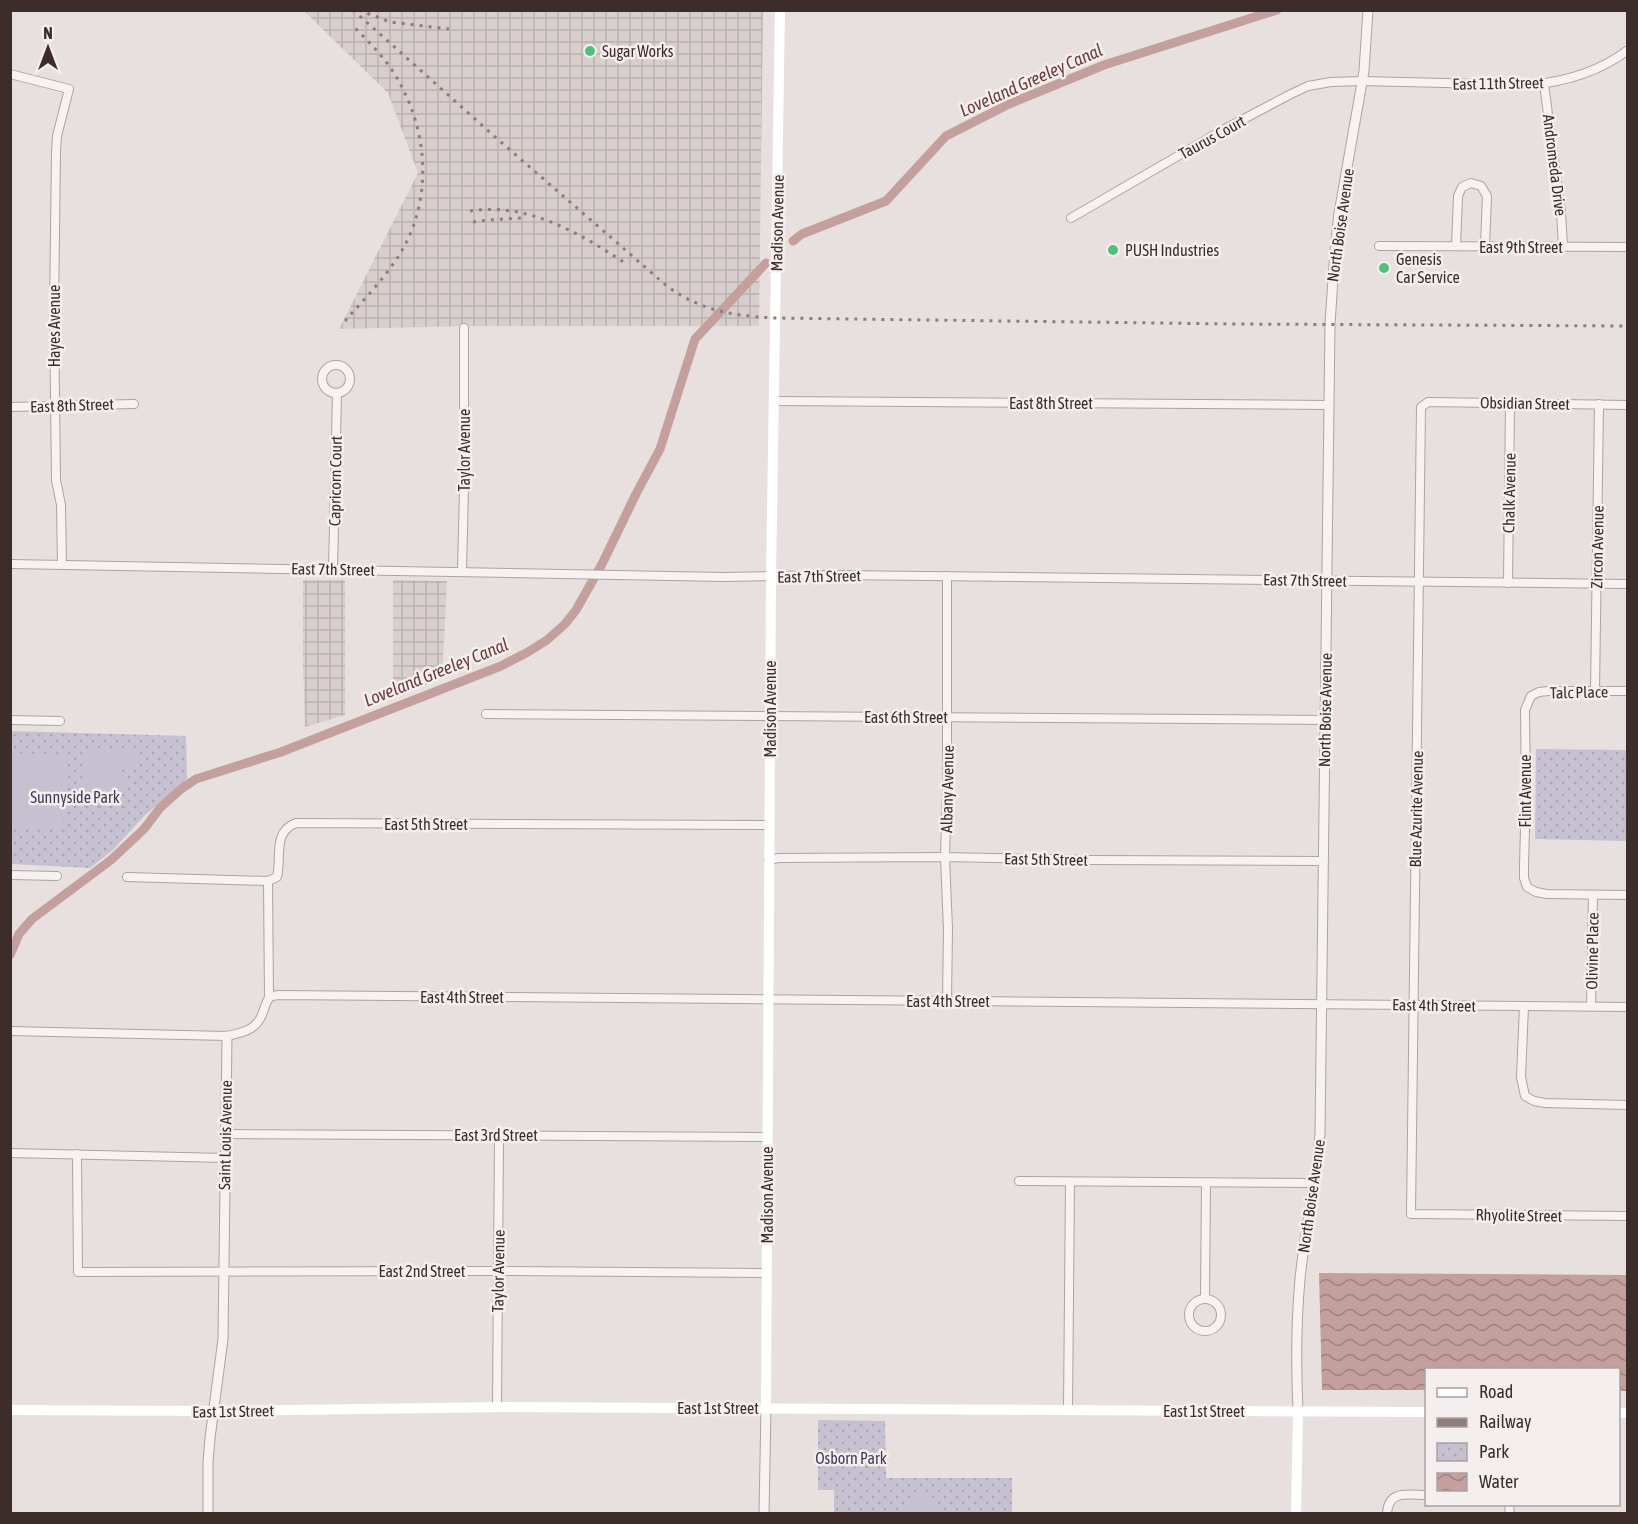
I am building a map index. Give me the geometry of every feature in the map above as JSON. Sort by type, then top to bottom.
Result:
[{"type":"main road","name":"Madison Avenue","points":[[766,1408],[771,576],[780,10]]},
{"type":"main road","name":"East 1st Street","points":[[10,1410],[214,1411],[497,1407],[1425,1412]]},
{"type":"main road","points":[[1296,1514],[1298,1412]]},
{"type":"street","name":"North Boise Avenue","points":[[1298,1412],[1300,1277],[1320,1134],[1329,324],[1339,213],[1362,81],[1368,10]]},
{"type":"street","name":"East 11th Street","points":[[1362,81],[1544,84],[1564,80],[1602,66],[1628,50]]},
{"type":"street","name":"Hayes Avenue","points":[[10,74],[69,89],[61,117],[57,144],[54,312],[56,480],[61,505],[62,565]]},
{"type":"street","name":"Taurus Court","points":[[1071,218],[1221,131],[1308,86],[1331,82],[1362,81]]},
{"type":"street","name":"Andromeda Drive","points":[[1544,84],[1561,212],[1563,247]]},
{"type":"street","points":[[1456,246],[1458,196],[1462,187],[1471,183],[1481,186],[1487,196],[1485,246]]},
{"type":"street","name":"East 9th Street","points":[[1379,246],[1628,247]]},
{"type":"street","name":"Taylor Avenue","points":[[462,572],[464,328]]},
{"type":"street","name":"Capricorn Court","points":[[333,569],[337,393]]},
{"type":"street","name":"East 8th Street","points":[[774,401],[1329,405]]},
{"type":"street","name":"Obsidian Street","points":[[1423,405],[1428,402],[1628,405]]},
{"type":"street","name":"Chalk Avenue","points":[[1508,583],[1510,403]]},
{"type":"street","name":"East 8th Street","points":[[10,407],[134,404]]},
{"type":"street","name":"Zircon Avenue","points":[[1595,691],[1599,404]]},
{"type":"street","name":"Blue Azurite Avenue","points":[[1411,1214],[1421,416],[1423,405]]},
{"type":"street","name":"East 7th Street","points":[[10,564],[581,574],[1628,584]]},
{"type":"street","name":"Albany Avenue","points":[[947,576],[945,857],[948,929],[947,1001]]},
{"type":"street","name":"Talc Place","points":[[1530,696],[1548,691],[1628,692]]},
{"type":"street","name":"Flint Avenue","points":[[1530,696],[1525,710],[1524,878],[1527,887],[1536,892],[1593,895]]},
{"type":"street","name":"East 6th Street","points":[[486,714],[1325,720]]},
{"type":"street","points":[[10,720],[60,721]]},
{"type":"street","name":"East 5th Street","points":[[268,881],[277,877],[281,837],[287,828],[296,823],[769,825]]},
{"type":"street","name":"East 5th Street","points":[[769,860],[779,858],[945,857],[1323,861]]},
{"type":"street","points":[[10,875],[57,876]]},
{"type":"street","points":[[10,1031],[226,1036],[243,1032],[256,1025],[269,998],[268,881],[127,877]]},
{"type":"street","points":[[1593,895],[1628,895]]},
{"type":"street","name":"Olivine Place","points":[[1591,1006],[1593,895]]},
{"type":"street","name":"East 4th Street","points":[[269,998],[279,995],[1628,1007]]},
{"type":"street","points":[[1524,1006],[1521,1077],[1525,1096],[1545,1103],[1628,1105]]},
{"type":"street","name":"Saint Louis Avenue","points":[[208,1514],[208,1462],[223,1339],[226,1036]]},
{"type":"street","name":"East 3rd Street","points":[[225,1134],[767,1137]]},
{"type":"street","name":"Taylor Avenue","points":[[497,1407],[500,1136]]},
{"type":"street","points":[[10,1153],[225,1158]]},
{"type":"street","name":"East 2nd Street","points":[[77,1154],[78,1272],[767,1273]]},
{"type":"street","points":[[1018,1181],[1314,1183]]},
{"type":"street","points":[[1068,1410],[1070,1182]]},
{"type":"street","points":[[1205,1299],[1206,1183]]},
{"type":"street","name":"Rhyolite Street","points":[[1411,1214],[1628,1216]]},
{"type":"street","points":[[1205,1299],[1218,1306],[1221,1317],[1215,1327],[1203,1330],[1193,1324],[1190,1314],[1195,1303],[1205,1299]]},
{"type":"street","points":[[764,1514],[766,1408]]},
{"type":"street","points":[[1387,1511],[1388,1503],[1396,1496],[1425,1495]]},
{"type":"shaded area","points":[[304,11],[763,11],[759,326],[469,326],[339,329],[418,173],[388,93]]},
{"type":"shaded area","points":[[303,580],[345,580],[345,715],[305,727],[303,663]]},
{"type":"shaded area","points":[[393,580],[447,581],[442,679],[393,697]]},
{"type":"green space","name":"Sunnyside Park","points":[[11,731],[186,736],[187,779],[144,816],[113,850],[90,868],[11,864]]},
{"type":"green space","points":[[115,748],[126,748],[126,769],[115,769],[114,765],[114,771],[126,772],[125,793],[115,793],[114,776],[113,794],[85,795],[86,752],[115,752]]},
{"type":"green space","points":[[127,748],[138,748],[138,769],[127,769]]},
{"type":"green space","points":[[1536,749],[1627,750],[1627,841],[1535,839]]},
{"type":"green space","points":[[11,753],[66,755],[63,830],[11,827]]},
{"type":"green space","name":"Osborn Park","points":[[818,1420],[885,1421],[886,1478],[1012,1478],[1012,1513],[834,1513],[834,1490],[818,1490]]},
{"type":"green space","points":[[915,1492],[927,1492],[947,1513],[895,1513]]},
{"type":"water","points":[[1319,1273],[1627,1275],[1627,1391],[1620,1391],[1620,1368],[1425,1368],[1425,1390],[1322,1390]]},
{"type":"waterway","name":"Loveland Greeley Canal","points":[[793,241],[802,234],[886,201],[946,136],[1009,104],[1104,65],[1277,10]]},
{"type":"waterway","name":"Loveland Greeley Canal","points":[[10,955],[19,934],[32,919],[111,860],[144,829],[160,808],[196,779],[281,752],[501,666],[547,640],[565,624],[576,610],[602,564],[660,449],[695,339],[766,263]]},
{"type":"railway","points":[[353,10],[668,287],[693,302],[719,311],[775,318],[1628,326]]},
{"type":"railway","points":[[359,10],[390,22],[449,29]]},
{"type":"railway","points":[[345,321],[385,275],[405,245],[414,224],[423,179],[419,133],[404,90],[392,70],[355,28]]},
{"type":"railway","points":[[470,211],[492,209],[534,216],[573,232],[628,265]]},
{"type":"railway","points":[[473,222],[521,218]]},
{"type":"place","name":"Sugar Works","points":[[590,51]]},
{"type":"place","name":"PUSH Industries","points":[[1113,250]]},
{"type":"place","name":"Genesis Car Service","points":[[1384,268]]}]
